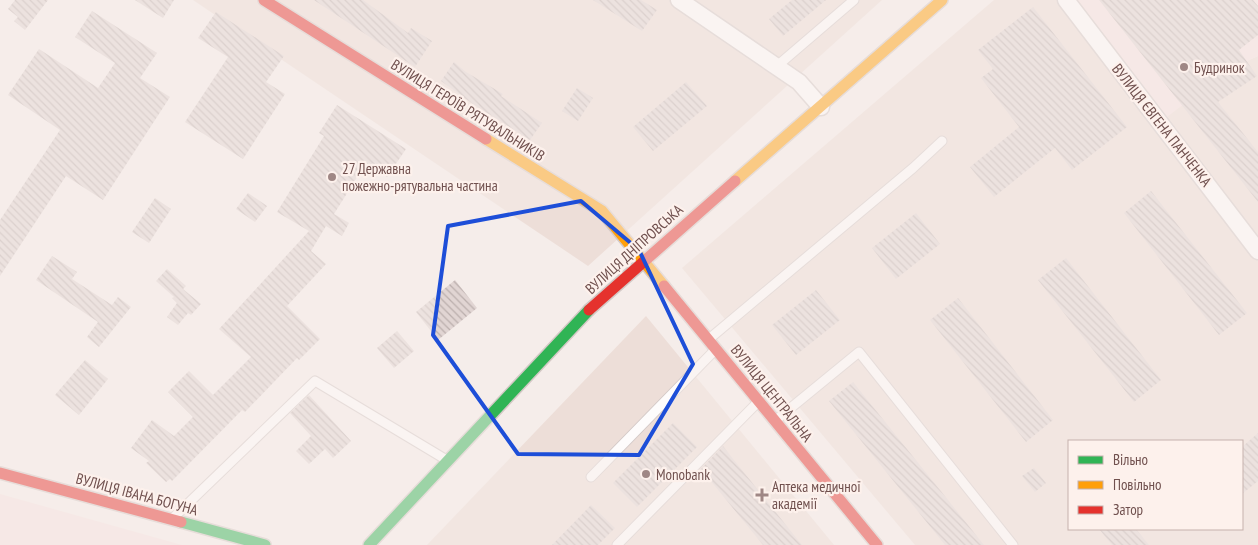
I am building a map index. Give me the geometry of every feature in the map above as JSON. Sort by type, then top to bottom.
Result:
[{"type":"main road","name":"ВУЛИЦЯ ГЕРОЇВ РЯТУВАЛЬНИКІВ","points":[[264,0],[602,211],[644,260]]},
{"type":"main road","name":"ВУЛИЦЯ ДНІПРОВСЬКА","points":[[368,545],[598,301],[942,0]]},
{"type":"main road","name":"ВУЛИЦЯ ЦЕНТРАЛЬНА","points":[[644,260],[878,545]]},
{"type":"main road","name":"ВУЛИЦЯ ІВАНА БОГУНА","points":[[0,473],[265,545]]},
{"type":"street","points":[[679,0],[799,82],[821,107]]},
{"type":"street","name":"ВУЛИЦЯ ЄВГЕНА ПАНЧЕНКА","points":[[1066,0],[1258,251]]},
{"type":"lane","points":[[776,66],[854,0]]},
{"type":"lane","points":[[709,339],[913,168],[942,141]]},
{"type":"lane","points":[[591,477],[717,348]]},
{"type":"lane","points":[[776,420],[859,352],[1012,545]]},
{"type":"lane","points":[[171,519],[315,381],[448,461]]},
{"type":"lane","points":[[617,545],[760,400]]},
{"type":"highlighted area","points":[[581,201],[639,250],[693,364],[639,455],[518,454],[433,335],[448,226]]},
{"type":"shaded area","points":[[193,0],[882,0],[588,266]]},
{"type":"shaded area","points":[[994,0],[1073,0],[1231,68],[1258,56],[1258,545],[915,545],[682,268]]},
{"type":"shaded area","name":"Будринок","points":[[1073,0],[1258,0],[1258,56],[1231,68],[1163,120]]},
{"type":"shaded area","points":[[646,316],[834,545],[427,545]]},
{"type":"shaded area","points":[[0,494],[182,545],[0,545]]},
{"type":"building","points":[[15,0],[48,0],[25,30],[14,21],[18,17],[8,9]]},
{"type":"building","points":[[135,0],[174,0],[163,18]]},
{"type":"building","points":[[314,0],[363,0],[408,33],[411,28],[432,41],[415,67]]},
{"type":"building","points":[[593,0],[641,0],[657,10],[642,31]]},
{"type":"building","points":[[792,0],[826,0],[783,36],[769,19]]},
{"type":"building","name":"Будринок","points":[[1099,0],[1253,0],[1258,6],[1258,35],[1239,50],[1257,76],[1218,102],[1258,152],[1258,202]]},
{"type":"building","points":[[1033,7],[1127,127],[1072,170],[1055,148],[994,197],[970,167],[1019,127],[981,78],[993,69],[978,50]]},
{"type":"building","points":[[92,11],[157,53],[140,78],[170,97],[103,200],[66,176],[0,276],[0,220],[60,130],[8,95],[39,49],[98,88],[115,63],[75,37]]},
{"type":"building","points":[[216,12],[284,56],[266,82],[285,94],[243,159],[185,122],[228,57],[198,38]]},
{"type":"building","points":[[454,62],[466,72],[503,94],[501,96],[542,123],[530,140],[441,81]]},
{"type":"building","points":[[686,82],[707,106],[653,151],[633,127]]},
{"type":"building","points":[[577,88],[593,98],[578,121],[562,111]]},
{"type":"building","points":[[337,105],[406,149],[387,177],[366,163],[334,214],[349,223],[342,236],[326,226],[311,251],[326,264],[287,306],[320,339],[299,360],[297,358],[245,412],[242,410],[172,481],[170,479],[166,482],[146,463],[149,461],[131,448],[152,420],[174,436],[193,417],[168,392],[189,371],[213,395],[251,357],[219,329],[309,231],[277,212],[324,136],[319,133]]},
{"type":"building","points":[[1151,191],[1247,313],[1219,335],[1124,213]]},
{"type":"building","points":[[248,193],[267,206],[255,222],[236,209]]},
{"type":"building","points":[[155,198],[171,209],[149,243],[132,232]]},
{"type":"building","points":[[916,213],[940,244],[896,279],[872,248]]},
{"type":"building","points":[[52,256],[77,272],[72,279],[112,305],[118,297],[131,307],[99,347],[87,337],[98,322],[36,280]]},
{"type":"building","points":[[1066,258],[1161,380],[1134,402],[1038,280]]},
{"type":"building","points":[[167,269],[186,286],[183,289],[201,304],[191,315],[188,313],[178,325],[167,317],[177,303],[172,298],[174,297],[156,281]]},
{"type":"building","points":[[455,280],[477,308],[438,340],[416,312]]},
{"type":"building","points":[[816,290],[840,320],[796,355],[772,325]]},
{"type":"building","points":[[958,298],[1053,420],[1026,442],[930,320]]},
{"type":"building","points":[[397,331],[414,351],[394,368],[377,348]]},
{"type":"building","points":[[85,360],[108,379],[79,415],[55,395]]},
{"type":"building","points":[[853,382],[984,545],[945,545],[829,401]]},
{"type":"building","points":[[309,395],[351,441],[333,458],[325,449],[309,464],[296,451],[311,436],[290,413]]},
{"type":"building","points":[[673,423],[697,447],[637,507],[613,483]]},
{"type":"building","points":[[1258,433],[1258,481],[1243,493],[1243,446]]},
{"type":"building","points":[[723,446],[802,545],[763,545],[701,469]]},
{"type":"building","points":[[1034,468],[1046,483],[1035,492],[1022,476]]},
{"type":"building","points":[[591,505],[615,528],[598,545],[552,545]]},
{"type":"building","points":[[1100,530],[1137,530],[1149,545],[1112,545]]},
{"type":"traffic: fast","points":[[369,545],[589,310]]},
{"type":"traffic: fast","points":[[181,522],[265,545]]},
{"type":"traffic: slow","points":[[735,181],[942,0]]},
{"type":"traffic: slow","points":[[486,139],[602,211],[664,286]]},
{"type":"traffic: jam","points":[[264,0],[486,139]]},
{"type":"traffic: jam","points":[[589,310],[735,181]]},
{"type":"traffic: jam","points":[[664,286],[877,545]]},
{"type":"traffic: jam","points":[[0,473],[181,522]]},
{"type":"place","name":"Будринок","points":[[1184,67]]},
{"type":"place","name":"27 Державна пожежно-рятувальна частина","points":[[332,177]]},
{"type":"place","name":"Monobank","points":[[646,474]]},
{"type":"place","name":"Аптека медичної академії","points":[[762,495]]}]
